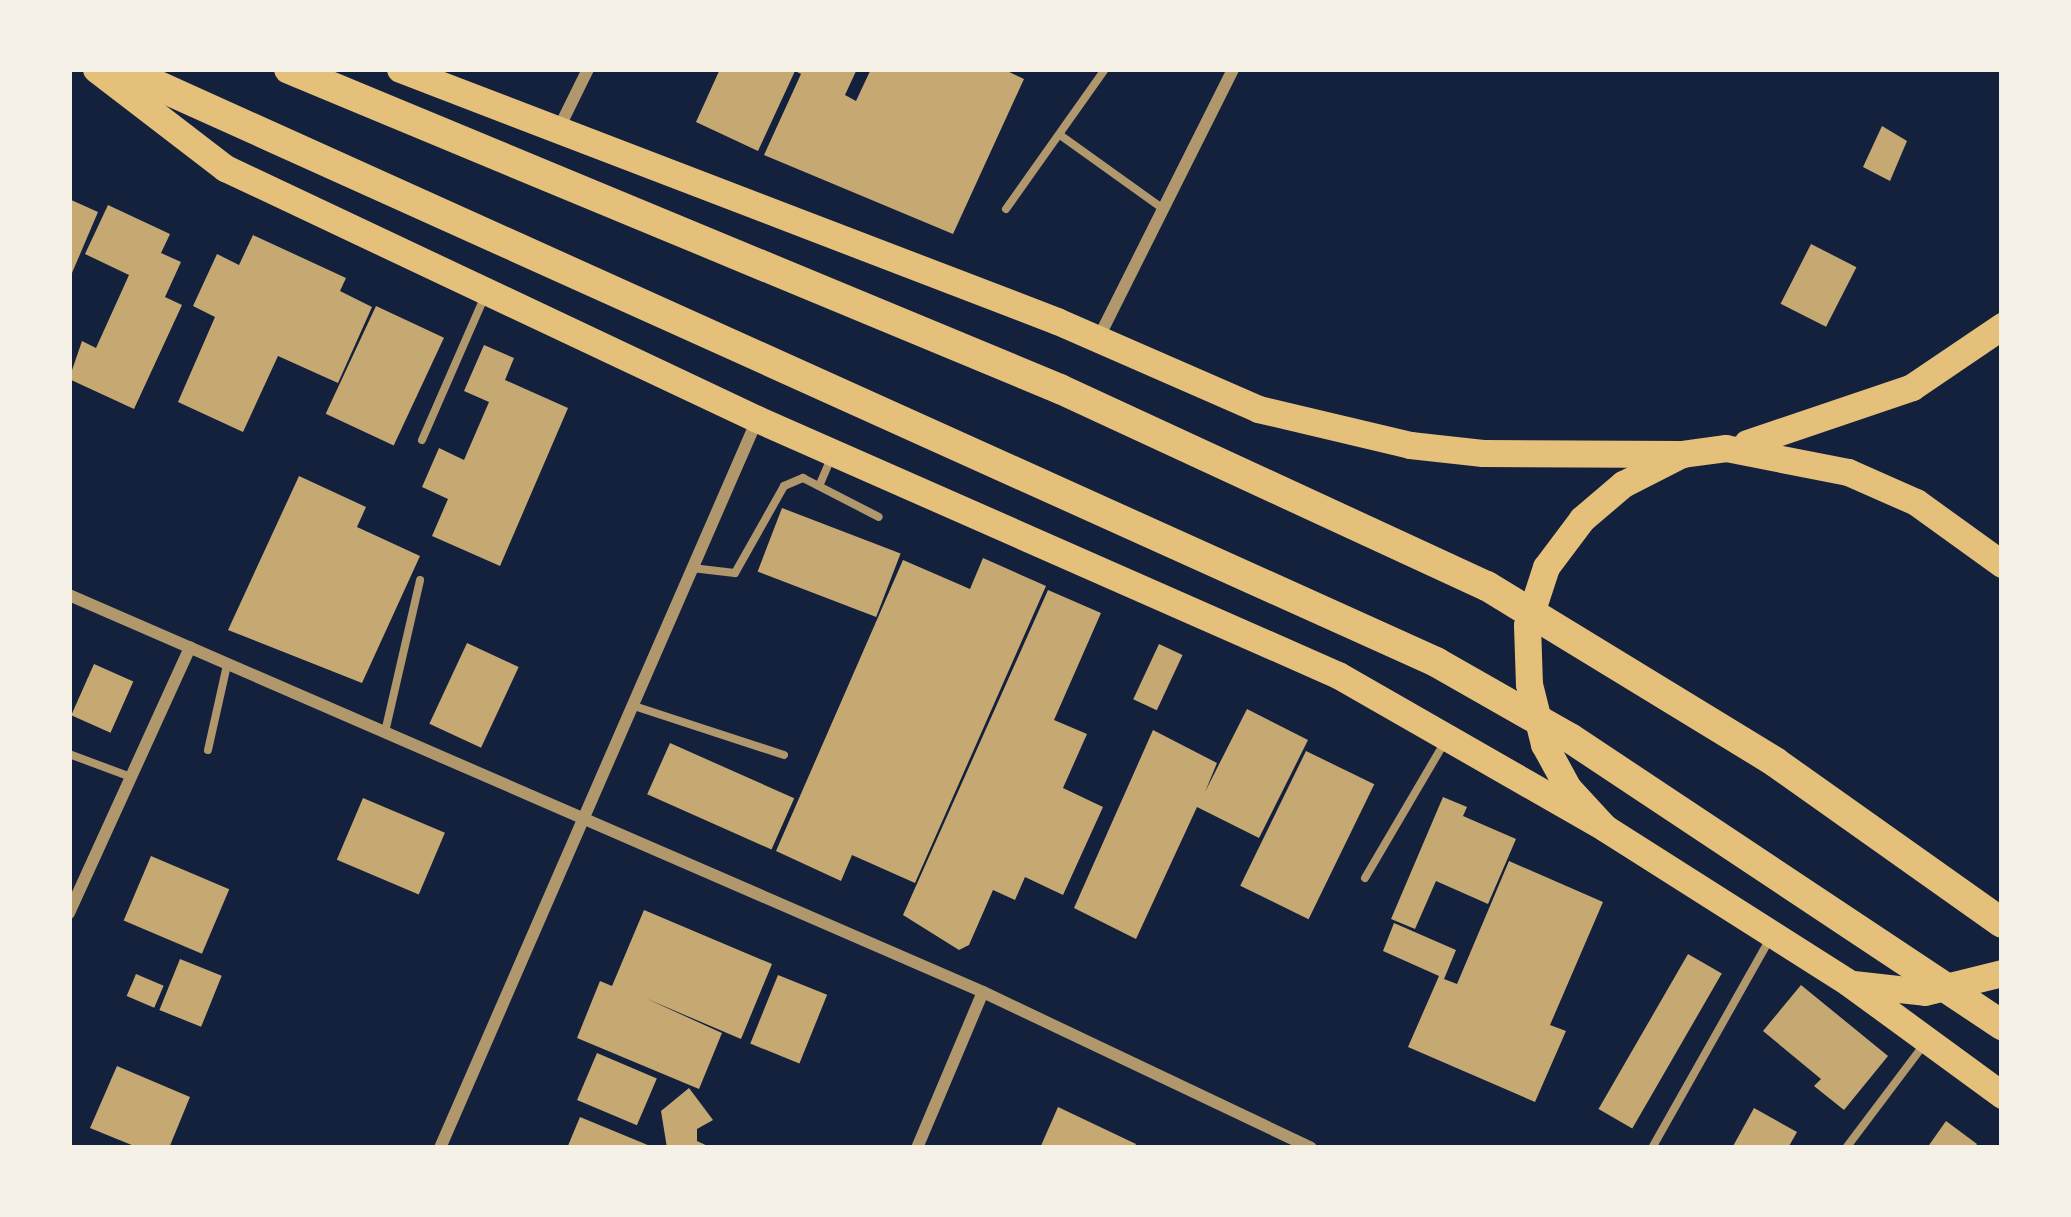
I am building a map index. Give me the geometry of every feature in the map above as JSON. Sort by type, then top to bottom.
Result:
[{"type":"highway","points":[[96,69],[225,168],[758,418],[1253,635],[1450,733],[1849,983],[2002,1095]]},
{"type":"highway","points":[[121,69],[1436,662],[1570,738],[2002,1025]]},
{"type":"highway","points":[[289,69],[1039,380],[1487,586],[1775,762],[2002,923]]},
{"type":"highway","points":[[400,69],[560,126],[1098,339],[1258,410],[1410,446],[1682,454],[1726,448],[1878,402],[2002,326]]},
{"type":"highway","points":[[1726,448],[1848,472],[1916,502],[2002,564]]},
{"type":"highway","points":[[1605,828],[1568,788],[1544,744],[1529,684],[1527,625],[1546,567],[1582,519],[1623,484],[1682,454]]},
{"type":"highway","points":[[1849,983],[1925,992],[2002,973]]},
{"type":"street","points":[[560,126],[588,69]]},
{"type":"street","points":[[1098,339],[1233,69]]},
{"type":"street","points":[[440,1148],[580,815],[758,418]]},
{"type":"street","points":[[69,595],[983,992],[1311,1148]]},
{"type":"street","points":[[69,913],[190,647]]},
{"type":"street","points":[[917,1148],[983,992]]},
{"type":"lane","points":[[1006,209],[1106,69]]},
{"type":"lane","points":[[1060,135],[1163,208]]},
{"type":"lane","points":[[422,440],[487,291]]},
{"type":"lane","points":[[820,484],[833,451]]},
{"type":"lane","points":[[691,568],[735,573],[784,485],[803,478],[879,517]]},
{"type":"lane","points":[[385,731],[420,580]]},
{"type":"lane","points":[[208,750],[227,664]]},
{"type":"lane","points":[[630,704],[784,755]]},
{"type":"lane","points":[[1364,878],[1450,733]]},
{"type":"lane","points":[[69,754],[131,777]]},
{"type":"lane","points":[[1652,1148],[1772,936]]},
{"type":"lane","points":[[1846,1148],[1927,1040]]},
{"type":"building","points":[[720,69],[857,69],[845,95],[856,101],[871,69],[1003,69],[1024,79],[953,234],[764,155],[801,74],[795,71],[758,151],[696,122]]},
{"type":"building","points":[[1882,126],[1907,141],[1890,181],[1863,167]]},
{"type":"building","points":[[69,199],[98,212],[69,280]]},
{"type":"building","points":[[108,205],[170,234],[161,253],[181,262],[165,297],[182,305],[134,409],[69,379],[82,341],[96,348],[129,275],[85,254]]},
{"type":"building","points":[[253,235],[346,278],[340,291],[372,307],[338,383],[278,356],[243,432],[178,402],[215,317],[193,306],[217,254],[239,265]]},
{"type":"building","points":[[1811,244],[1856,267],[1826,327],[1781,304]]},
{"type":"building","points":[[376,306],[444,338],[394,446],[326,414]]},
{"type":"building","points":[[484,345],[514,358],[505,380],[568,408],[500,566],[432,536],[448,499],[422,487],[439,448],[464,460],[489,402],[464,391]]},
{"type":"building","points":[[299,476],[366,507],[357,527],[420,556],[362,683],[228,630]]},
{"type":"building","points":[[782,508],[901,554],[876,617],[758,571]]},
{"type":"building","points":[[983,558],[1046,586],[915,883],[852,855],[841,881],[776,851],[903,560],[970,589]]},
{"type":"building","points":[[1048,590],[1101,613],[1054,720],[1087,734],[1063,788],[1103,807],[1063,895],[1025,877],[1015,900],[993,890],[969,945],[959,950],[903,915]]},
{"type":"building","points":[[467,643],[519,667],[481,748],[429,724]]},
{"type":"building","points":[[1159,644],[1183,655],[1157,710],[1133,699]]},
{"type":"building","points":[[94,664],[133,681],[111,733],[71,715]]},
{"type":"building","points":[[1247,709],[1308,740],[1259,838],[1197,807],[1136,939],[1074,908],[1153,730],[1217,763],[1205,792]]},
{"type":"building","points":[[670,743],[794,798],[771,849],[647,794]]},
{"type":"building","points":[[1306,751],[1374,784],[1309,919],[1240,886]]},
{"type":"building","points":[[1443,797],[1467,807],[1463,816],[1516,839],[1488,904],[1436,881],[1415,929],[1391,919]]},
{"type":"building","points":[[363,798],[445,833],[419,894],[337,860]]},
{"type":"building","points":[[151,856],[229,889],[202,954],[124,920]]},
{"type":"building","points":[[1509,861],[1603,902],[1550,1025],[1566,1031],[1535,1102],[1408,1047],[1439,976],[1383,951],[1394,923],[1456,950],[1444,979],[1457,984]]},
{"type":"building","points":[[644,910],[772,964],[741,1039],[645,998],[722,1033],[699,1089],[577,1038],[600,981],[612,986]]},
{"type":"building","points":[[1688,954],[1722,974],[1632,1129],[1598,1109]]},
{"type":"building","points":[[180,959],[222,976],[201,1027],[159,1010]]},
{"type":"building","points":[[136,974],[164,986],[154,1008],[127,996]]},
{"type":"building","points":[[778,975],[827,995],[799,1063],[750,1044]]},
{"type":"building","points":[[1801,985],[1888,1056],[1844,1110],[1814,1086],[1821,1079],[1763,1031]]},
{"type":"building","points":[[597,1053],[657,1078],[637,1125],[577,1100]]},
{"type":"building","points":[[117,1066],[190,1097],[169,1148],[139,1148],[90,1128]]},
{"type":"building","points":[[689,1088],[713,1120],[697,1129],[697,1141],[712,1148],[667,1148],[661,1111]]},
{"type":"building","points":[[1058,1107],[1136,1144],[1134,1148],[1040,1148]]},
{"type":"building","points":[[1754,1108],[1797,1132],[1788,1148],[1732,1148]]},
{"type":"building","points":[[580,1117],[655,1148],[567,1148]]},
{"type":"building","points":[[1946,1121],[1977,1144],[1974,1148],[1927,1148]]}]
